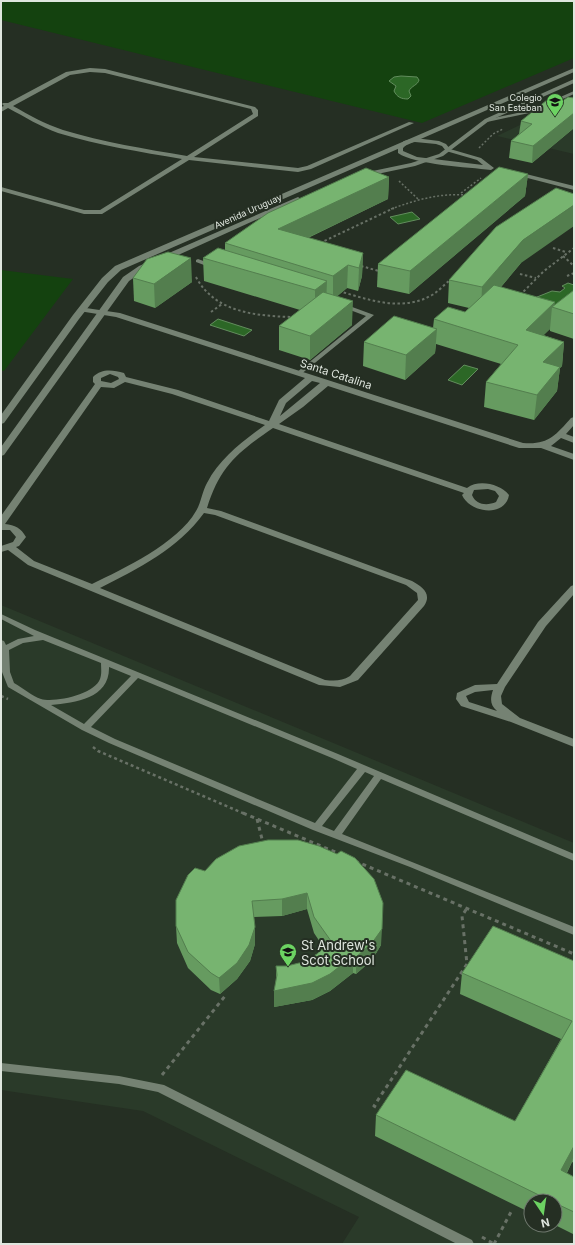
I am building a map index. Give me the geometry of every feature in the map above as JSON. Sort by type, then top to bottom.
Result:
[{"type":"street","points":[[1,110],[68,73],[79,70],[90,70],[104,71],[253,108],[256,111],[256,115],[250,120],[102,212],[84,212],[1,189]]},
{"type":"street","name":"Avenida Uruguay","points":[[1,421],[82,309],[112,273],[126,264],[574,70]]},
{"type":"street","points":[[354,177],[430,160],[448,150],[476,126],[574,81]]},
{"type":"street","points":[[1,102],[10,105],[16,111],[60,131],[132,149],[189,158],[302,170],[411,123]]},
{"type":"street","points":[[420,140],[436,142],[444,145],[448,150],[479,159],[495,169],[417,159],[406,156],[400,152],[400,147],[406,142],[420,140]]},
{"type":"street","points":[[508,172],[574,188]]},
{"type":"street","name":"Avenida Uruguay","points":[[1,453],[120,286],[133,274],[307,195]]},
{"type":"street","name":"Santa Catalina","points":[[82,309],[117,315],[522,446],[543,446]]},
{"type":"street","points":[[99,384],[97,382],[97,377],[106,372],[118,373],[123,377],[123,379],[175,392],[468,491]]},
{"type":"street","points":[[271,425],[282,402],[310,378]]},
{"type":"street","points":[[99,384],[111,386],[119,383],[123,379]]},
{"type":"street","points":[[92,588],[138,565],[158,553],[182,532],[201,509],[210,484],[217,473],[246,443],[297,408],[326,383]]},
{"type":"street","points":[[1,523],[99,384]]},
{"type":"street","points":[[543,446],[551,443],[574,420]]},
{"type":"street","points":[[560,435],[574,440]]},
{"type":"street","points":[[543,446],[574,457]]},
{"type":"street","points":[[6,548],[31,563],[323,683],[333,685],[341,684],[354,678],[424,599],[423,593],[419,588],[409,583],[218,513],[201,509]]},
{"type":"street","points":[[1,527],[12,527],[20,533],[19,541],[6,548]]},
{"type":"street","points":[[516,721],[497,705],[496,696],[500,687],[542,624],[574,588]]},
{"type":"street","points":[[500,687],[486,687],[465,692],[461,695],[461,699],[465,704],[574,743]]},
{"type":"lane","points":[[487,120],[532,111],[574,92]]},
{"type":"lane","points":[[198,261],[220,268]]},
{"type":"lane","points":[[298,374],[371,315],[337,304]]},
{"type":"lane","points":[[1,616],[44,637],[363,768],[574,858]]},
{"type":"lane","points":[[44,637],[21,641],[2,652],[3,674],[11,685],[85,728],[316,828],[413,865],[574,931]]},
{"type":"lane","points":[[40,702],[71,700],[85,695],[97,688],[104,680],[105,661]]},
{"type":"lane","points":[[85,728],[137,674]]},
{"type":"lane","points":[[1,684],[11,685]]},
{"type":"lane","points":[[316,828],[363,768]]},
{"type":"lane","points":[[336,835],[379,775]]},
{"type":"lane","points":[[1,1067],[119,1080],[160,1088],[468,1244]]},
{"type":"path","points":[[461,194],[495,169]]},
{"type":"path","points":[[399,182],[419,199]]},
{"type":"path","points":[[318,244],[408,202],[456,192],[472,196]]},
{"type":"path","points":[[553,248],[567,252]]},
{"type":"path","points":[[515,300],[537,278],[567,252],[574,248]]},
{"type":"path","points":[[563,256],[574,266]]},
{"type":"path","points":[[355,264],[384,272]]},
{"type":"path","points":[[567,276],[574,273]]},
{"type":"path","points":[[520,274],[537,278]]},
{"type":"path","points":[[332,289],[376,302],[401,304],[425,299],[456,275]]},
{"type":"path","points":[[196,277],[204,290],[222,304],[237,310],[254,314],[275,317],[296,317]]},
{"type":"path","points":[[211,312],[222,304]]},
{"type":"path","points":[[256,819],[263,846]]},
{"type":"path","points":[[385,1112],[374,1106],[467,964],[462,916],[467,908]]},
{"type":"path","points":[[161,1076],[225,996]]},
{"type":"path","points":[[494,1244],[512,1210]]},
{"type":"shaded area","points":[[1,1],[574,1],[574,58],[422,123],[1,20]]},
{"type":"shaded area","points":[[394,77],[417,77],[419,80],[410,89],[409,91],[411,96],[408,99],[401,98],[396,95],[394,91],[396,86],[389,81]]},
{"type":"shaded area","name":"Colegio San Esteban","points":[[574,99],[574,154],[497,136]]},
{"type":"shaded area","points":[[412,212],[420,219],[398,224],[390,217]]},
{"type":"shaded area","points":[[1,270],[73,279],[4,371],[1,371]]},
{"type":"shaded area","points":[[568,283],[574,285],[574,291],[557,307],[537,297],[552,291],[560,292],[565,288],[562,286]]},
{"type":"shaded area","points":[[218,319],[252,330],[244,336],[210,325]]},
{"type":"shaded area","points":[[464,365],[478,369],[462,385],[448,380]]},
{"type":"shaded area","name":"St Andrew's Scot School","points":[[1,605],[574,843],[574,1244],[342,1244],[359,1217],[143,1111],[1,1090]]},
{"type":"building","points":[[568,97],[574,98],[574,113],[533,146],[511,141],[532,124],[521,121],[547,100],[561,102]]},
{"type":"building","points":[[499,167],[528,174],[410,271],[378,264]]},
{"type":"building","points":[[366,168],[389,177],[278,229],[363,253],[359,268],[348,265],[333,276],[225,243],[268,213]]},
{"type":"building","points":[[556,188],[574,194],[574,205],[523,240],[482,287],[449,280],[496,227]]},
{"type":"building","points":[[218,248],[327,281],[315,290],[203,258]]},
{"type":"building","points":[[168,252],[191,258],[154,284],[133,278],[147,259]]},
{"type":"building","points":[[494,285],[555,302],[526,330],[564,342],[543,362],[560,367],[537,395],[486,382],[518,345],[434,319],[448,307],[465,312]]},
{"type":"building","points":[[574,290],[574,314],[552,307]]},
{"type":"building","points":[[323,292],[353,301],[310,336],[279,326]]},
{"type":"building","points":[[394,316],[437,329],[406,355],[364,342]]},
{"type":"building","points":[[268,840],[298,840],[319,846],[337,854],[341,851],[355,858],[374,879],[383,903],[382,929],[372,943],[356,957],[353,956],[330,974],[312,983],[274,991],[277,975],[276,966],[287,966],[303,962],[317,954],[331,941],[314,917],[307,893],[282,899],[252,901],[255,927],[249,945],[237,963],[219,978],[211,973],[188,952],[176,926],[176,900],[188,875],[195,868],[205,871],[216,859],[239,846]]},
{"type":"building","points":[[493,926],[574,961],[574,1146],[561,1170],[574,1177],[574,1212],[563,1207],[563,1193],[535,1193],[376,1115],[406,1070],[515,1121],[572,1021],[462,973]]},
{"type":"place","name":"Colegio San Esteban","points":[[555,117]]},
{"type":"place","name":"St Andrew's Scot School","points":[[288,967]]}]
